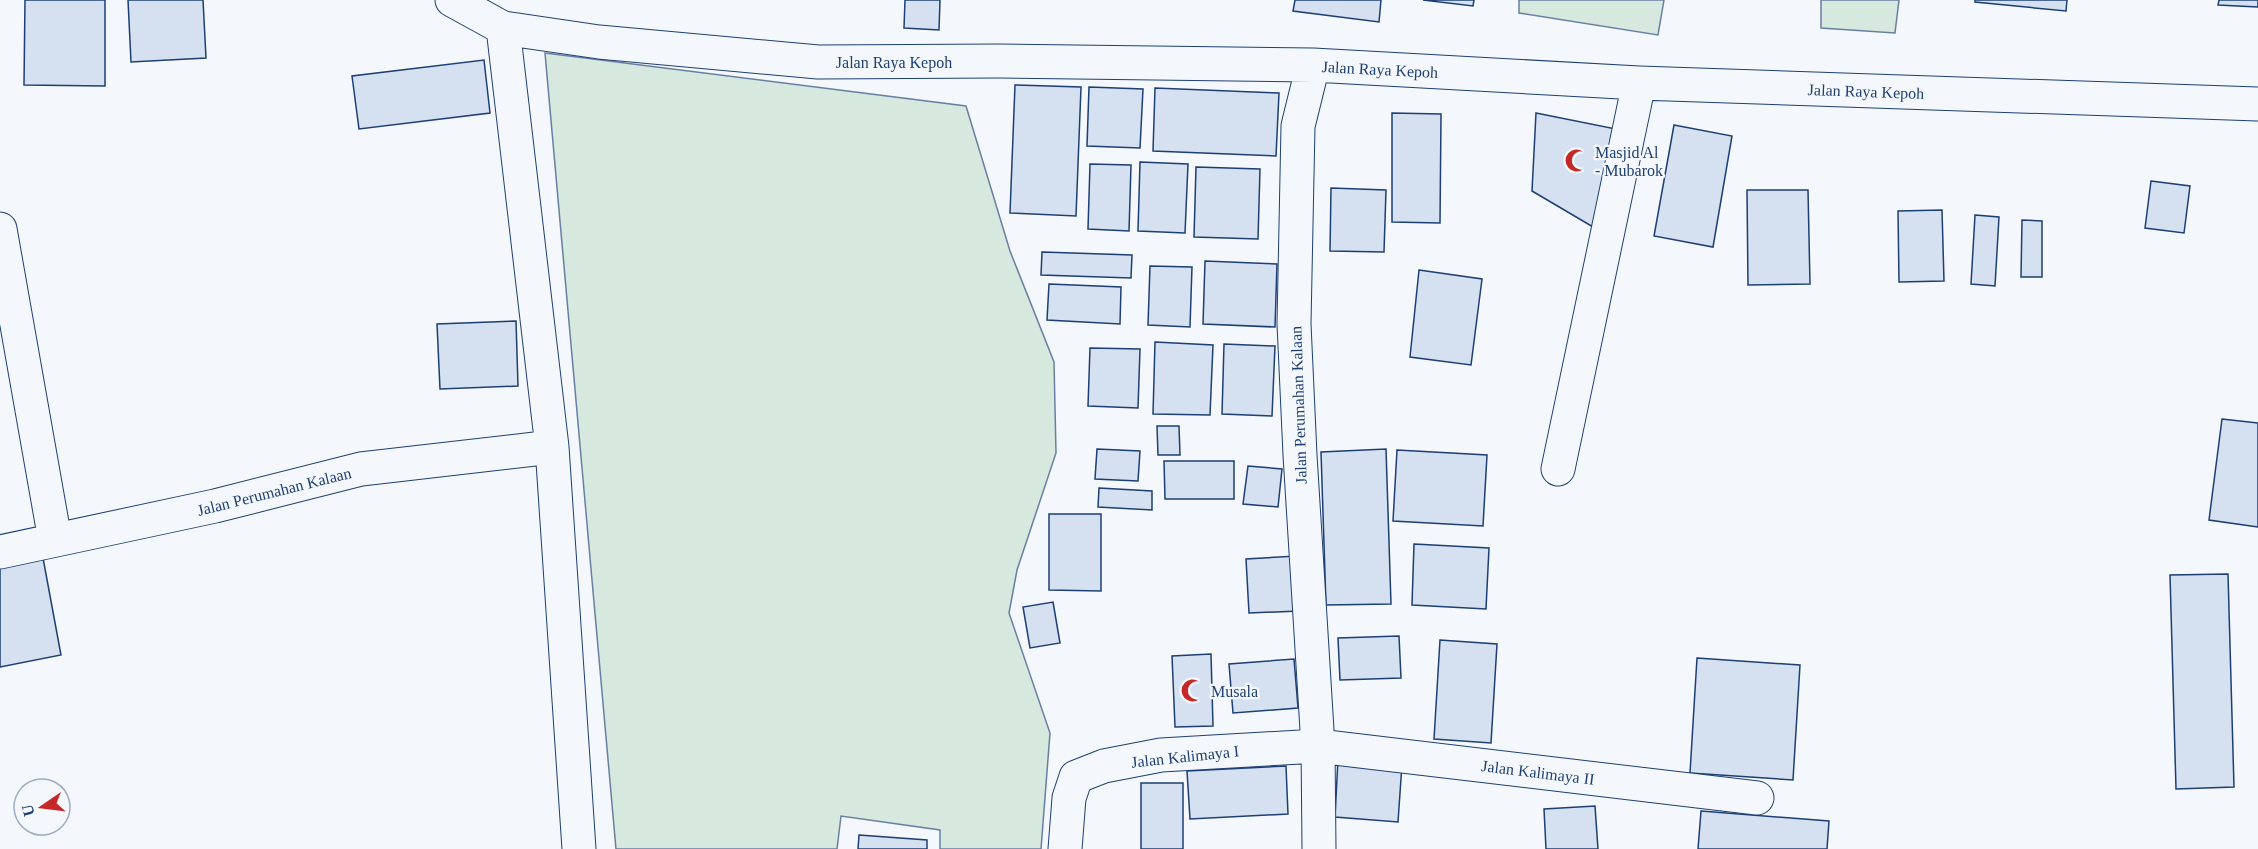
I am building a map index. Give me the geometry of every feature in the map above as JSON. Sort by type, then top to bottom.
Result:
[{"type":"street","points":[[452,0],[503,28],[552,447],[579,849]]},
{"type":"street","name":"Jalan Raya Kepoh","points":[[503,28],[599,42],[818,62],[998,61],[1313,65],[1640,83],[2258,104]]},
{"type":"street","name":"Jalan Perumahan Kalaan","points":[[1313,65],[1298,126],[1294,324],[1318,746],[1319,849]]},
{"type":"street","points":[[1558,469],[1640,83]]},
{"type":"street","points":[[0,229],[55,540]]},
{"type":"street","name":"Jalan Perumahan Kalaan","points":[[0,552],[215,506],[361,469],[552,447]]},
{"type":"street","name":"Jalan Kalimaya II","points":[[1318,746],[1757,798]]},
{"type":"street","name":"Jalan Kalimaya I","points":[[1065,849],[1069,798],[1076,777],[1104,766],[1161,755],[1318,746]]},
{"type":"shaded area","points":[[1519,0],[1664,0],[1658,35],[1519,13]]},
{"type":"shaded area","points":[[1821,0],[1899,0],[1895,33],[1821,28]]},
{"type":"shaded area","points":[[545,53],[966,106],[1010,251],[1054,362],[1056,453],[1017,570],[1009,613],[1050,733],[1041,849],[940,849],[940,830],[841,816],[837,849],[616,849]]},
{"type":"building","points":[[25,0],[105,0],[105,86],[24,85]]},
{"type":"building","points":[[128,0],[203,0],[206,58],[131,62]]},
{"type":"building","points":[[905,0],[940,0],[939,30],[904,28]]},
{"type":"building","points":[[1295,0],[1381,0],[1379,22],[1293,11]]},
{"type":"building","points":[[1423,0],[1474,0],[1473,6]]},
{"type":"building","points":[[1975,0],[2067,0],[2066,11],[1975,2]]},
{"type":"building","points":[[2219,0],[2258,0],[2258,7],[2218,5]]},
{"type":"building","points":[[484,60],[490,113],[359,129],[352,76]]},
{"type":"building","points":[[1015,85],[1081,87],[1076,216],[1010,213]]},
{"type":"building","points":[[1089,87],[1143,89],[1140,148],[1087,146]]},
{"type":"building","points":[[1155,88],[1279,93],[1276,156],[1153,151]]},
{"type":"building","points":[[1392,113],[1441,114],[1440,223],[1392,222]]},
{"type":"building","name":"Masjid Al - Mubarok","points":[[1536,113],[1626,131],[1605,234],[1532,191]]},
{"type":"building","points":[[1674,125],[1732,136],[1713,247],[1654,236]]},
{"type":"building","points":[[1140,162],[1188,164],[1185,233],[1138,231]]},
{"type":"building","points":[[1090,164],[1131,165],[1129,231],[1088,229]]},
{"type":"building","points":[[1196,167],[1260,169],[1258,239],[1194,237]]},
{"type":"building","points":[[2151,181],[2190,186],[2184,233],[2145,228]]},
{"type":"building","points":[[1331,188],[1386,190],[1384,252],[1330,251]]},
{"type":"building","points":[[1747,190],[1808,190],[1810,284],[1748,285]]},
{"type":"building","points":[[1942,210],[1944,281],[1899,282],[1898,211]]},
{"type":"building","points":[[1975,215],[1999,217],[1995,286],[1971,284]]},
{"type":"building","points":[[2022,220],[2042,221],[2042,277],[2021,277]]},
{"type":"building","points":[[1042,252],[1132,255],[1131,278],[1041,275]]},
{"type":"building","points":[[1205,261],[1277,264],[1275,327],[1203,324]]},
{"type":"building","points":[[1150,266],[1192,267],[1190,327],[1148,325]]},
{"type":"building","points":[[1419,270],[1482,279],[1471,365],[1410,357]]},
{"type":"building","points":[[1049,284],[1121,287],[1120,324],[1047,320]]},
{"type":"building","points":[[516,321],[518,386],[440,389],[437,324]]},
{"type":"building","points":[[1155,342],[1213,345],[1210,415],[1153,414]]},
{"type":"building","points":[[1224,344],[1275,346],[1272,416],[1222,414]]},
{"type":"building","points":[[1090,348],[1140,349],[1138,408],[1088,406]]},
{"type":"building","points":[[2222,419],[2258,423],[2258,527],[2209,520]]},
{"type":"building","points":[[1157,426],[1179,426],[1180,455],[1158,455]]},
{"type":"building","points":[[1097,449],[1140,451],[1138,481],[1095,479]]},
{"type":"building","points":[[1386,449],[1391,604],[1326,605],[1321,452]]},
{"type":"building","points":[[1397,450],[1487,455],[1483,526],[1393,521]]},
{"type":"building","points":[[1164,461],[1234,461],[1234,499],[1165,499]]},
{"type":"building","points":[[1248,466],[1282,469],[1278,507],[1243,504]]},
{"type":"building","points":[[1099,488],[1152,491],[1152,510],[1098,507]]},
{"type":"building","points":[[1049,514],[1101,514],[1101,591],[1049,590]]},
{"type":"building","points":[[1414,544],[1489,548],[1486,609],[1412,605]]},
{"type":"building","points":[[1297,556],[1299,611],[1249,613],[1246,559]]},
{"type":"building","points":[[43,558],[61,655],[0,667],[0,566]]},
{"type":"building","points":[[2228,574],[2234,787],[2176,789],[2170,575]]},
{"type":"building","points":[[1053,602],[1060,643],[1030,648],[1023,607]]},
{"type":"building","points":[[1399,636],[1401,678],[1340,680],[1338,638]]},
{"type":"building","points":[[1440,640],[1497,644],[1491,743],[1434,739]]},
{"type":"building","name":"Musala","points":[[1211,654],[1213,726],[1175,727],[1172,656]]},
{"type":"building","points":[[1697,658],[1800,665],[1793,780],[1690,773]]},
{"type":"building","points":[[1294,659],[1298,708],[1233,713],[1229,664]]},
{"type":"building","points":[[1338,759],[1402,764],[1398,822],[1335,817]]},
{"type":"building","points":[[1286,766],[1288,814],[1190,819],[1187,771]]},
{"type":"building","points":[[1141,783],[1183,783],[1183,849],[1141,849]]},
{"type":"building","points":[[1595,806],[1598,849],[1546,849],[1544,809]]},
{"type":"building","points":[[1701,811],[1829,821],[1827,849],[1698,849]]},
{"type":"building","points":[[859,835],[927,840],[927,849],[858,849]]},
{"type":"place","name":"Masjid Al - Mubarok","points":[[1577,161]]},
{"type":"place","name":"Musala","points":[[1193,691]]}]
